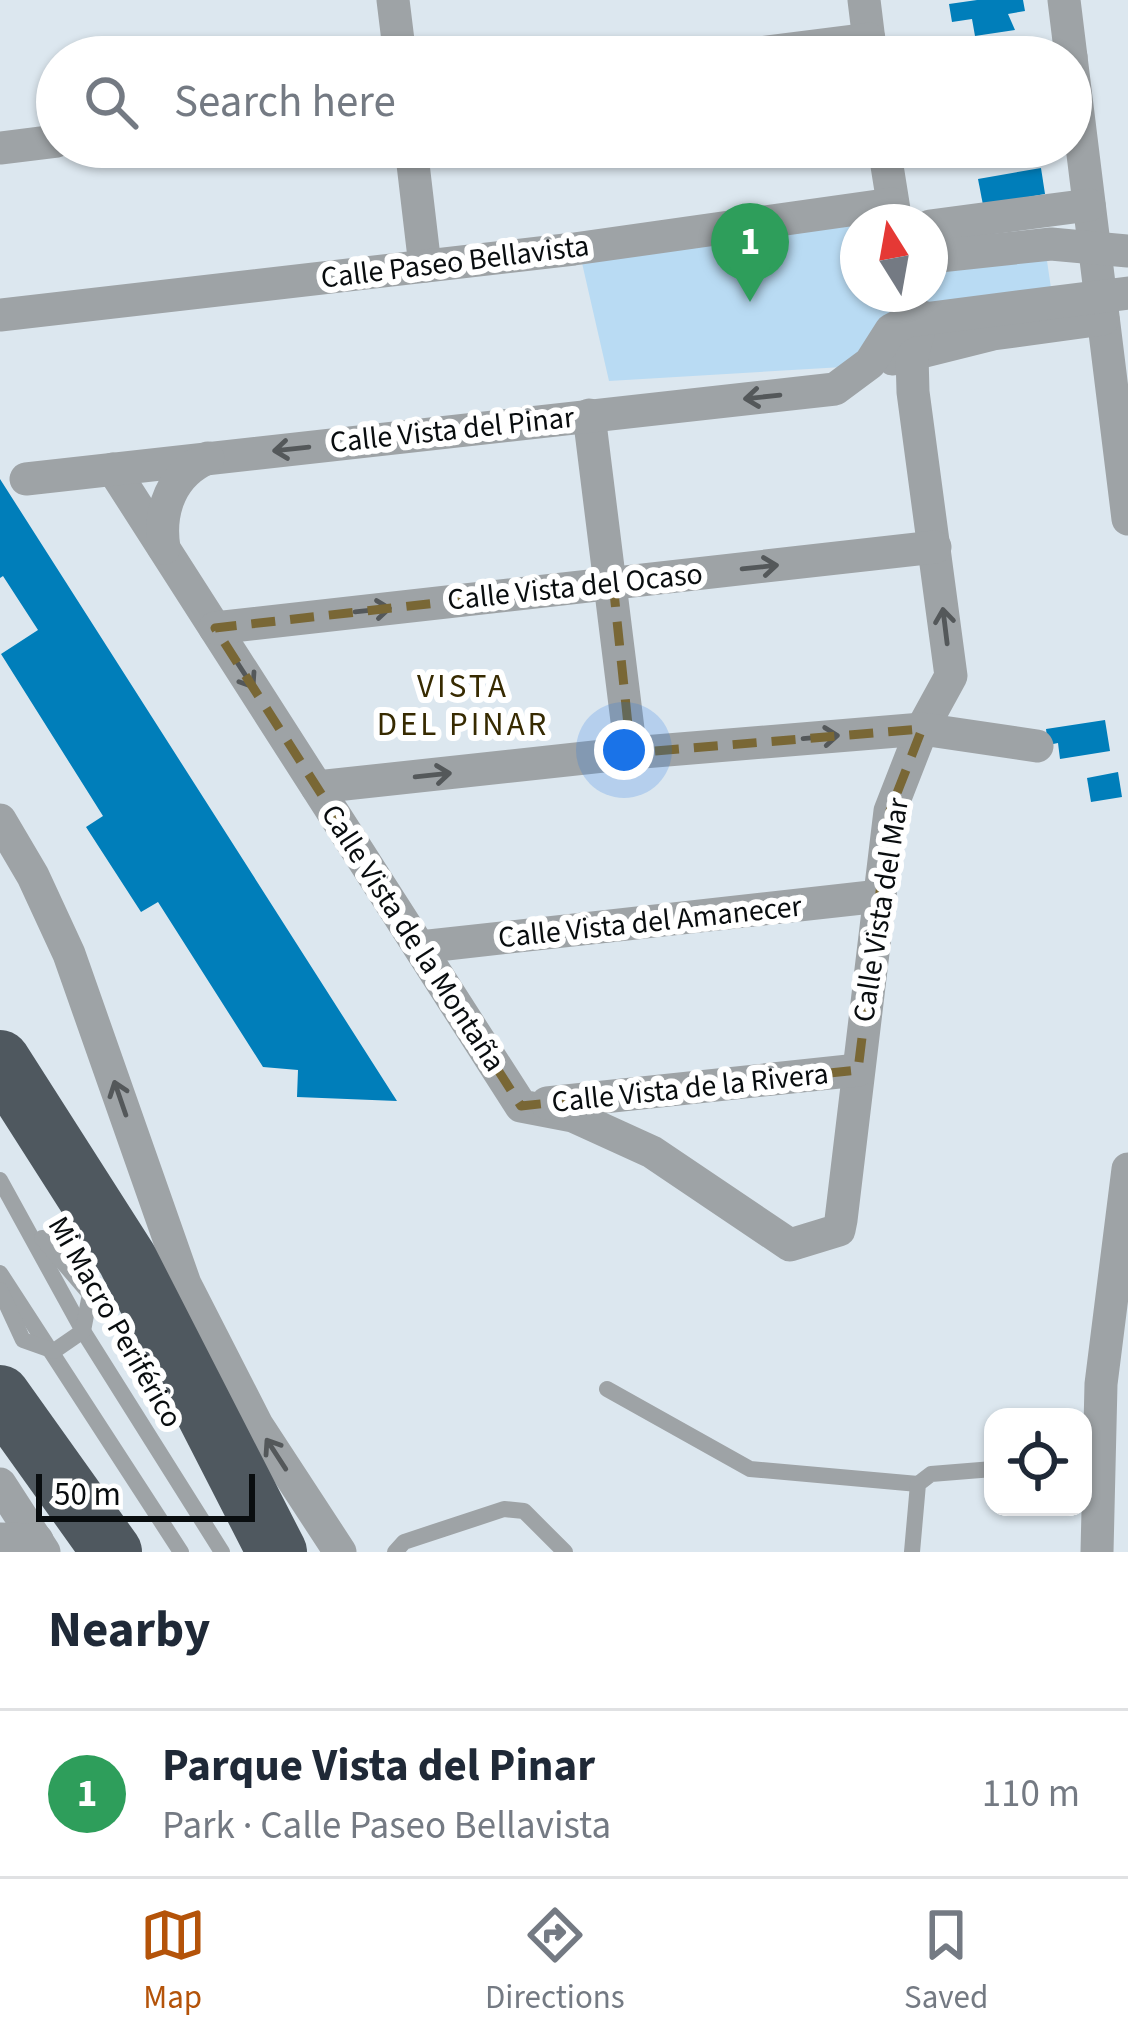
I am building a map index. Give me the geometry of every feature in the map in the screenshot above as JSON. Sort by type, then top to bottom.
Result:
[{"type":"highway","points":[[0,1060],[127,1259],[277,1552]]},
{"type":"highway","points":[[9,1408],[49,1548]]},
{"type":"highway","points":[[9,1408],[112,1552]]},
{"type":"street","points":[[393,0],[397,36]]},
{"type":"street","points":[[864,0],[868,36]]},
{"type":"street","points":[[1064,0],[1068,36]]},
{"type":"street","points":[[0,148],[36,144]]},
{"type":"street","points":[[413,168],[425,266]]},
{"type":"street","points":[[887,168],[893,204]]},
{"type":"street","points":[[1084,168],[1089,205],[1111,248],[1128,519]]},
{"type":"street","points":[[948,224],[1089,205]]},
{"type":"street","name":"Calle Paseo Bellavista","points":[[2,311],[840,219]]},
{"type":"street","points":[[948,255],[1051,244],[1111,248]]},
{"type":"street","name":"Calle Vista del Pinar","points":[[26,479],[835,389],[870,363],[891,330],[923,317],[1111,302]]},
{"type":"street","name":"Calle Vista del Pinar","points":[[870,363],[1111,302]]},
{"type":"street","name":"Calle Vista del Mar","points":[[838,1230],[890,811],[922,729],[951,676],[912,355],[923,317]]},
{"type":"street","points":[[589,415],[631,753]]},
{"type":"street","points":[[164,548],[161,522],[170,493],[194,464],[210,458]]},
{"type":"street","name":"Calle Vista de la Montaña","points":[[113,469],[521,1106],[573,1116],[652,1152],[790,1244],[838,1230]]},
{"type":"street","name":"Calle Vista del Ocaso","points":[[215,628],[935,547]]},
{"type":"street","points":[[317,787],[631,753],[922,729],[1037,746]]},
{"type":"street","points":[[0,820],[33,876],[69,954],[185,1284],[257,1425],[340,1552]]},
{"type":"street","name":"Calle Vista del Amanecer","points":[[420,947],[880,896]]},
{"type":"street","name":"Calle Vista de la Rivera","points":[[521,1106],[858,1070]]},
{"type":"street","points":[[1096,1552],[1114,1385],[1128,1169]]},
{"type":"street","points":[[0,1484],[49,1548]]},
{"type":"street","points":[[0,1539],[49,1548]]},
{"type":"lane","name":"Mi Macro Periférico","points":[[0,1180],[83,1330],[222,1552]]},
{"type":"lane","name":"Mi Macro Periférico","points":[[0,1273],[182,1552]]},
{"type":"lane","points":[[0,1290],[23,1340],[54,1351],[83,1330]]},
{"type":"lane","points":[[608,1389],[750,1469],[918,1484],[931,1474],[984,1470]]},
{"type":"lane","points":[[912,1552],[918,1484]]},
{"type":"lane","points":[[394,1552],[404,1542],[504,1509],[524,1510],[565,1552]]},
{"type":"highlighted area","points":[[613,583],[631,753],[922,729],[890,811],[858,1070],[521,1106],[215,628]]},
{"type":"shaded area","points":[[840,226],[840,312],[896,312],[877,326],[862,353],[843,367],[609,381],[582,263]]},
{"type":"shaded area","points":[[1046,254],[1052,295],[948,302],[948,258]]},
{"type":"building","points":[[1023,0],[1025,11],[1008,14],[1015,30],[975,36],[972,19],[952,22],[949,4]]},
{"type":"building","points":[[1041,168],[1045,194],[983,205],[978,179]]},
{"type":"building","points":[[0,479],[397,1101],[297,1097],[298,1070],[263,1067],[158,902],[141,912],[86,827],[103,816],[1,654],[38,630],[3,576],[0,578]]},
{"type":"building","points":[[1105,720],[1110,751],[1060,759],[1058,743],[1048,745],[1046,729]]},
{"type":"building","points":[[1118,772],[1122,797],[1091,802],[1087,778]]},
{"type":"place","name":"Parque Vista del Pinar","points":[[750,302]]},
{"type":"district","name":"VISTA DEL PINAR","points":[[463,705]]}]
